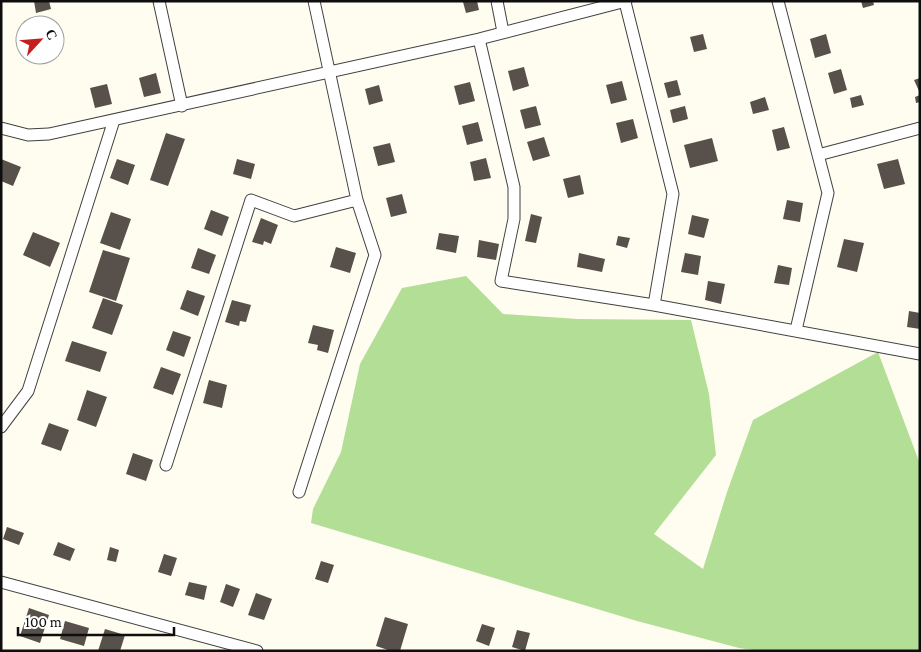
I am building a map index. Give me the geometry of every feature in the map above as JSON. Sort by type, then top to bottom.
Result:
[{"type":"street","points":[[159,1],[182,106]]},
{"type":"street","points":[[299,492],[375,255],[357,200],[314,1]]},
{"type":"street","points":[[497,1],[503,32]]},
{"type":"street","points":[[1,128],[28,135],[49,134],[479,39],[626,1],[673,194],[654,305]]},
{"type":"street","points":[[778,1],[828,193],[796,330]]},
{"type":"street","points":[[479,39],[514,187],[514,219],[501,281],[654,305],[920,354]]},
{"type":"street","points":[[1,427],[28,391],[114,120]]},
{"type":"street","points":[[818,155],[920,128]]},
{"type":"street","points":[[166,464],[251,200],[294,216],[357,200]]},
{"type":"street","points":[[1,582],[257,651]]},
{"type":"green space","points":[[466,276],[503,314],[578,319],[691,320],[709,394],[716,455],[654,534],[703,569],[727,492],[753,420],[878,352],[920,464],[920,651],[761,651],[739,648],[637,621],[311,523],[313,509],[341,452],[360,364],[402,288]]},
{"type":"building","points":[[34,1],[49,1],[51,9],[36,13]]},
{"type":"building","points":[[477,1],[479,10],[466,13],[463,2]]},
{"type":"building","points":[[861,1],[873,1],[874,5],[863,8]]},
{"type":"building","points":[[703,34],[707,49],[694,52],[690,37]]},
{"type":"building","points":[[826,34],[831,53],[815,58],[810,39]]},
{"type":"building","points":[[524,67],[529,86],[513,91],[508,71]]},
{"type":"building","points":[[841,69],[847,90],[834,94],[828,73]]},
{"type":"building","points":[[156,73],[161,93],[144,97],[139,78]]},
{"type":"building","points":[[920,78],[920,90],[919,91],[914,80]]},
{"type":"building","points":[[677,80],[681,95],[668,98],[664,83]]},
{"type":"building","points":[[622,81],[627,100],[611,104],[606,85]]},
{"type":"building","points":[[470,82],[475,101],[459,105],[454,86]]},
{"type":"building","points":[[107,84],[112,104],[95,108],[90,88]]},
{"type":"building","points":[[379,85],[383,101],[369,105],[365,89]]},
{"type":"building","points":[[861,95],[864,105],[852,108],[850,98]]},
{"type":"building","points":[[920,95],[920,102],[916,103],[915,97]]},
{"type":"building","points":[[765,97],[769,110],[753,114],[750,102]]},
{"type":"building","points":[[536,106],[541,125],[525,129],[520,110]]},
{"type":"building","points":[[685,106],[688,119],[673,123],[670,110]]},
{"type":"building","points":[[633,119],[638,138],[621,143],[616,123]]},
{"type":"building","points":[[478,122],[483,141],[467,145],[462,126]]},
{"type":"building","points":[[784,127],[790,148],[777,151],[772,130]]},
{"type":"building","points":[[166,133],[185,139],[168,186],[150,180]]},
{"type":"building","points":[[544,137],[550,156],[533,161],[527,142]]},
{"type":"building","points":[[712,138],[718,161],[690,168],[684,145]]},
{"type":"building","points":[[390,143],[395,162],[378,166],[373,147]]},
{"type":"building","points":[[486,158],[491,178],[474,181],[470,162]]},
{"type":"building","points":[[1,159],[21,167],[13,186],[1,181]]},
{"type":"building","points":[[117,159],[135,165],[128,185],[110,178]]},
{"type":"building","points":[[237,159],[255,164],[251,179],[233,174]]},
{"type":"building","points":[[898,159],[905,184],[884,189],[877,164]]},
{"type":"building","points":[[580,175],[584,194],[568,198],[563,179]]},
{"type":"building","points":[[402,194],[407,213],[391,217],[386,198]]},
{"type":"building","points":[[787,200],[803,203],[800,222],[783,219]]},
{"type":"building","points":[[211,210],[229,217],[222,236],[204,229]]},
{"type":"building","points":[[111,212],[131,219],[120,250],[100,243]]},
{"type":"building","points":[[531,214],[542,217],[536,243],[525,241]]},
{"type":"building","points":[[692,215],[709,219],[704,238],[688,234]]},
{"type":"building","points":[[261,218],[278,225],[271,244],[264,241],[263,245],[252,242]]},
{"type":"building","points":[[33,232],[60,243],[50,267],[23,255]]},
{"type":"building","points":[[439,233],[459,236],[456,253],[436,249]]},
{"type":"building","points":[[618,236],[630,238],[627,248],[616,245]]},
{"type":"building","points":[[844,239],[864,243],[857,272],[837,267]]},
{"type":"building","points":[[479,240],[499,244],[496,260],[477,257]]},
{"type":"building","points":[[336,247],[356,253],[350,273],[330,267]]},
{"type":"building","points":[[198,248],[216,255],[209,274],[191,268]]},
{"type":"building","points":[[103,250],[130,258],[116,301],[89,292]]},
{"type":"building","points":[[579,253],[605,259],[602,272],[577,267]]},
{"type":"building","points":[[685,253],[701,256],[698,275],[681,272]]},
{"type":"building","points":[[778,265],[792,268],[789,285],[774,283]]},
{"type":"building","points":[[708,281],[725,284],[721,304],[705,300]]},
{"type":"building","points":[[187,290],[205,296],[198,316],[180,309]]},
{"type":"building","points":[[103,298],[123,305],[112,335],[92,328]]},
{"type":"building","points":[[232,300],[251,305],[246,322],[240,321],[239,326],[225,322]]},
{"type":"building","points":[[909,311],[920,313],[920,329],[907,327]]},
{"type":"building","points":[[313,325],[334,330],[328,353],[317,350],[318,345],[308,343]]},
{"type":"building","points":[[173,331],[191,337],[184,357],[166,350]]},
{"type":"building","points":[[72,341],[107,352],[100,372],[65,361]]},
{"type":"building","points":[[161,367],[181,374],[173,395],[153,388]]},
{"type":"building","points":[[209,380],[227,385],[222,408],[203,403]]},
{"type":"building","points":[[87,390],[107,397],[96,427],[77,420]]},
{"type":"building","points":[[49,423],[69,430],[61,451],[41,444]]},
{"type":"building","points":[[133,453],[153,460],[146,481],[126,474]]},
{"type":"building","points":[[7,527],[24,533],[19,545],[3,539]]},
{"type":"building","points":[[58,542],[75,549],[70,561],[53,555]]},
{"type":"building","points":[[110,547],[119,550],[116,562],[107,560]]},
{"type":"building","points":[[164,554],[177,558],[171,576],[158,572]]},
{"type":"building","points":[[321,561],[334,565],[328,583],[315,579]]},
{"type":"building","points":[[189,582],[207,586],[204,600],[185,595]]},
{"type":"building","points":[[226,584],[240,589],[233,607],[220,602]]},
{"type":"building","points":[[256,593],[272,599],[264,620],[248,615]]},
{"type":"building","points":[[29,608],[49,615],[40,643],[20,636]]},
{"type":"building","points":[[385,617],[408,624],[400,651],[391,651],[376,646]]},
{"type":"building","points":[[65,621],[89,628],[84,646],[60,639]]},
{"type":"building","points":[[482,624],[495,628],[489,646],[476,641]]},
{"type":"building","points":[[105,629],[125,635],[120,651],[98,651]]},
{"type":"building","points":[[517,630],[530,633],[525,651],[512,647]]}]
